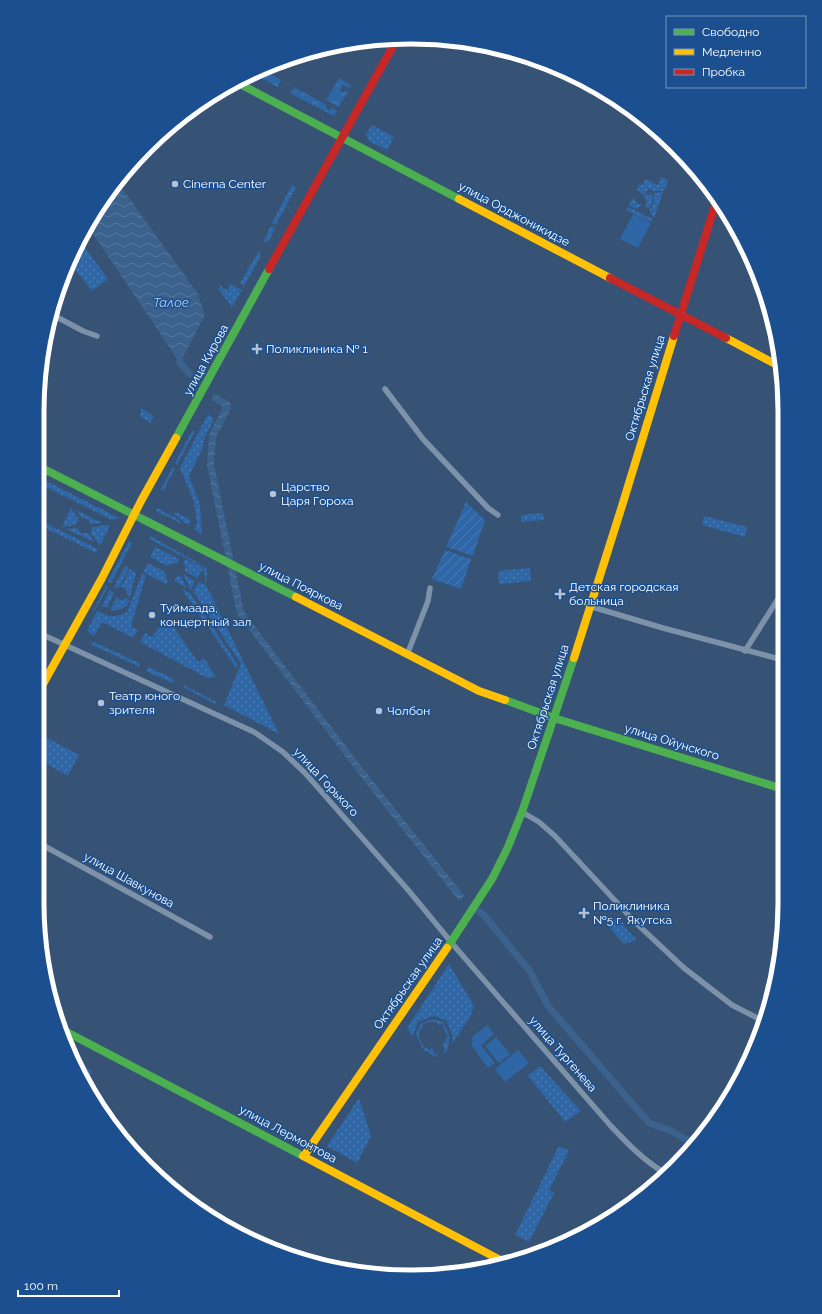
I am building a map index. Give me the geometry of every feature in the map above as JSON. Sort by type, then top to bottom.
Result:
[{"type":"main road","name":"улица Кирова","points":[[44,683],[102,578],[167,454],[395,45]]},
{"type":"main road","name":"улица Орджоникидзе","points":[[243,85],[775,364]]},
{"type":"main road","name":"Октябрьская улица","points":[[304,1156],[451,942],[492,879],[508,847],[522,812],[554,718],[622,506],[680,314],[715,206]]},
{"type":"main road","name":"улица Пояркова","points":[[44,469],[211,553],[479,692],[554,718]]},
{"type":"main road","name":"улица Ойунского","points":[[554,718],[778,789]]},
{"type":"main road","name":"улица Лермонтова","points":[[68,1033],[498,1259]]},
{"type":"street","points":[[57,317],[83,331],[97,336]]},
{"type":"street","points":[[385,389],[423,439],[488,508],[498,515]]},
{"type":"street","points":[[407,655],[428,601],[430,588]]},
{"type":"street","points":[[745,651],[778,599]]},
{"type":"street","points":[[589,606],[745,651],[778,659]]},
{"type":"street","name":"улица Горького","points":[[44,635],[254,732],[283,752],[305,773],[354,828],[451,942]]},
{"type":"street","points":[[522,812],[539,822],[555,836],[635,922],[684,968],[732,1005],[759,1019]]},
{"type":"street","name":"улица Шавкунова","points":[[44,846],[210,937]]},
{"type":"street","name":"улица Тургенева","points":[[451,942],[619,1135],[662,1171]]},
{"type":"green space","points":[[269,73],[281,80],[278,87],[259,77]]},
{"type":"green space","points":[[339,78],[351,86],[350,88],[343,85],[340,91],[344,93],[346,90],[348,91],[339,107],[326,100]]},
{"type":"green space","points":[[294,87],[325,104],[327,109],[330,110],[332,107],[337,111],[334,116],[290,93]]},
{"type":"green space","points":[[372,125],[394,137],[387,150],[369,141],[366,134]]},
{"type":"green space","points":[[661,177],[668,180],[664,191],[654,191],[649,189],[644,195],[637,190],[639,184],[642,185],[646,179],[658,185]]},
{"type":"green space","points":[[292,185],[296,187],[276,225],[272,223]]},
{"type":"green space","points":[[663,192],[654,218],[650,209],[654,204],[654,193]]},
{"type":"green space","points":[[652,193],[653,202],[649,208],[647,208],[645,204],[647,200],[644,196]]},
{"type":"green space","points":[[632,198],[638,204],[643,204],[636,209],[629,205]]},
{"type":"green space","points":[[628,207],[653,219],[651,222],[626,210]]},
{"type":"green space","points":[[633,214],[651,223],[638,248],[620,239]]},
{"type":"green space","points":[[271,226],[275,228],[269,241],[263,242]]},
{"type":"green space","points":[[84,246],[108,279],[92,291],[74,268]]},
{"type":"green space","points":[[259,251],[261,256],[244,286],[240,283]]},
{"type":"green space","points":[[231,284],[242,290],[232,307],[219,290],[219,285],[227,290]]},
{"type":"green space","points":[[141,408],[153,416],[150,423],[140,416]]},
{"type":"green space","points":[[208,414],[214,419],[189,476],[200,505],[202,535],[194,529],[197,523],[194,502],[180,468]]},
{"type":"green space","points":[[192,431],[195,431],[177,465],[175,463]]},
{"type":"green space","points":[[173,467],[175,468],[164,490],[161,489]]},
{"type":"green space","points":[[46,481],[119,518],[112,520],[44,486]]},
{"type":"green space","points":[[466,502],[485,520],[473,556],[446,547]]},
{"type":"green space","points":[[71,508],[79,520],[77,521],[76,525],[62,527]]},
{"type":"green space","points":[[157,508],[176,518],[184,525],[156,511]]},
{"type":"green space","points":[[76,510],[102,523],[91,524],[88,519],[82,518]]},
{"type":"green space","points":[[175,512],[191,520],[188,525],[174,514]]},
{"type":"green space","points":[[543,513],[544,520],[521,522],[521,515]]},
{"type":"green space","points":[[704,516],[747,527],[745,537],[702,525]]},
{"type":"green space","points":[[44,522],[98,549],[96,553],[44,527]]},
{"type":"green space","points":[[110,526],[100,546],[90,532],[92,527]]},
{"type":"green space","points":[[77,528],[81,533],[88,533],[94,542],[66,529]]},
{"type":"green space","points":[[150,536],[207,568],[206,585],[203,567],[149,539]]},
{"type":"green space","points":[[129,541],[132,543],[111,583],[108,581]]},
{"type":"green space","points":[[155,547],[179,559],[177,564],[173,563],[167,566],[150,557]]},
{"type":"green space","points":[[445,550],[471,559],[461,589],[432,579]]},
{"type":"green space","points":[[185,559],[203,568],[197,578],[185,571],[185,565],[183,563]]},
{"type":"green space","points":[[148,563],[165,572],[168,580],[166,584],[143,572]]},
{"type":"green space","points":[[125,566],[129,568],[118,589],[114,587]]},
{"type":"green space","points":[[530,568],[531,581],[499,584],[498,571]]},
{"type":"green space","points":[[130,569],[136,573],[130,597],[127,595],[126,589],[121,587]]},
{"type":"green space","points":[[142,574],[146,575],[131,626],[138,630],[133,638],[102,622],[94,636],[87,631],[97,611],[105,615],[112,616],[127,612]]},
{"type":"green space","points":[[183,574],[195,581],[191,590],[190,589]]},
{"type":"green space","points":[[181,576],[187,588],[174,581],[176,577]]},
{"type":"green space","points":[[199,582],[206,585],[279,734],[224,705],[241,664],[193,591]]},
{"type":"green space","points":[[106,586],[108,587],[94,612],[93,611]]},
{"type":"green space","points":[[182,589],[190,593],[238,665],[236,668]]},
{"type":"green space","points":[[110,590],[114,593],[107,608],[102,606]]},
{"type":"green space","points":[[117,597],[120,600],[125,598],[130,600],[122,609],[110,610]]},
{"type":"green space","points":[[167,618],[198,662],[204,658],[216,677],[207,678],[140,642],[145,633],[152,637]]},
{"type":"green space","points":[[94,642],[139,663],[140,667],[90,644]]},
{"type":"green space","points":[[148,667],[174,679],[173,683],[146,671]]},
{"type":"green space","points":[[184,685],[217,702],[215,704],[183,687]]},
{"type":"green space","points":[[44,736],[79,755],[68,776],[44,762]]},
{"type":"green space","points":[[616,918],[637,940],[624,944],[607,925]]},
{"type":"green space","points":[[449,964],[474,1006],[470,1017],[452,1044],[453,1037],[446,1020],[433,1016],[418,1022],[412,1037],[407,1028]]},
{"type":"green space","points":[[433,1019],[443,1022],[450,1037],[447,1051],[444,1053],[443,1051],[445,1050],[442,1044],[446,1042],[445,1039],[448,1038],[442,1024],[438,1025],[437,1022],[433,1023],[432,1021],[422,1025],[423,1028],[419,1029],[420,1033],[418,1034],[424,1048],[427,1047],[428,1050],[432,1048],[435,1055],[438,1055],[435,1057],[423,1049],[416,1034],[420,1024]]},
{"type":"green space","points":[[487,1025],[494,1034],[481,1045],[495,1063],[488,1068],[472,1046],[472,1037]]},
{"type":"green space","points":[[496,1037],[510,1054],[499,1063],[485,1046]]},
{"type":"green space","points":[[518,1050],[529,1063],[505,1082],[495,1069]]},
{"type":"green space","points":[[83,1066],[92,1071],[88,1077]]},
{"type":"green space","points":[[540,1066],[581,1111],[565,1122],[528,1076]]},
{"type":"green space","points":[[359,1098],[371,1136],[357,1163],[327,1146]]},
{"type":"green space","points":[[559,1146],[569,1151],[549,1190],[554,1193],[529,1242],[515,1235]]},
{"type":"water","name":"Талое","points":[[121,187],[198,294],[205,315],[180,363],[91,231]]},
{"type":"water","points":[[214,394],[230,402],[231,408],[216,437],[214,464],[244,612],[364,770],[463,894],[464,896],[459,901],[358,773],[237,614],[207,465],[209,435],[223,406],[211,399]]},
{"type":"waterway","points":[[179,354],[180,363],[190,374]]},
{"type":"waterway","points":[[478,911],[483,914],[529,970],[548,1006],[649,1123],[669,1130],[690,1141]]},
{"type":"traffic: fast","points":[[242,85],[459,199]]},
{"type":"traffic: fast","points":[[176,438],[269,269]]},
{"type":"traffic: fast","points":[[44,469],[296,597]]},
{"type":"traffic: fast","points":[[447,948],[492,879],[508,847],[522,812],[574,658]]},
{"type":"traffic: fast","points":[[505,700],[554,718],[778,787]]},
{"type":"traffic: fast","points":[[68,1033],[303,1156]]},
{"type":"traffic: slow","points":[[459,199],[610,278]]},
{"type":"traffic: slow","points":[[574,658],[674,336]]},
{"type":"traffic: slow","points":[[726,338],[775,364]]},
{"type":"traffic: slow","points":[[44,682],[102,578],[141,501],[176,438]]},
{"type":"traffic: slow","points":[[296,597],[479,691],[505,700]]},
{"type":"traffic: slow","points":[[304,1156],[447,948]]},
{"type":"traffic: slow","points":[[303,1156],[498,1259]]},
{"type":"traffic: jam","points":[[269,269],[394,45]]},
{"type":"traffic: jam","points":[[674,336],[715,206]]},
{"type":"traffic: jam","points":[[610,278],[726,338]]},
{"type":"place","name":"Cinema Center","points":[[175,184]]},
{"type":"place","name":"Поликлиника № 1","points":[[257,349]]},
{"type":"place","name":"Царство Царя Гороха","points":[[273,494]]},
{"type":"place","name":"Детская городская больница","points":[[560,594]]},
{"type":"place","name":"Туймаада, концертный зал","points":[[152,615]]},
{"type":"place","name":"Театр юного зрителя","points":[[101,703]]},
{"type":"place","name":"Чолбон","points":[[379,711]]},
{"type":"place","name":"Поликлиника №5 г. Якутска","points":[[584,913]]}]
